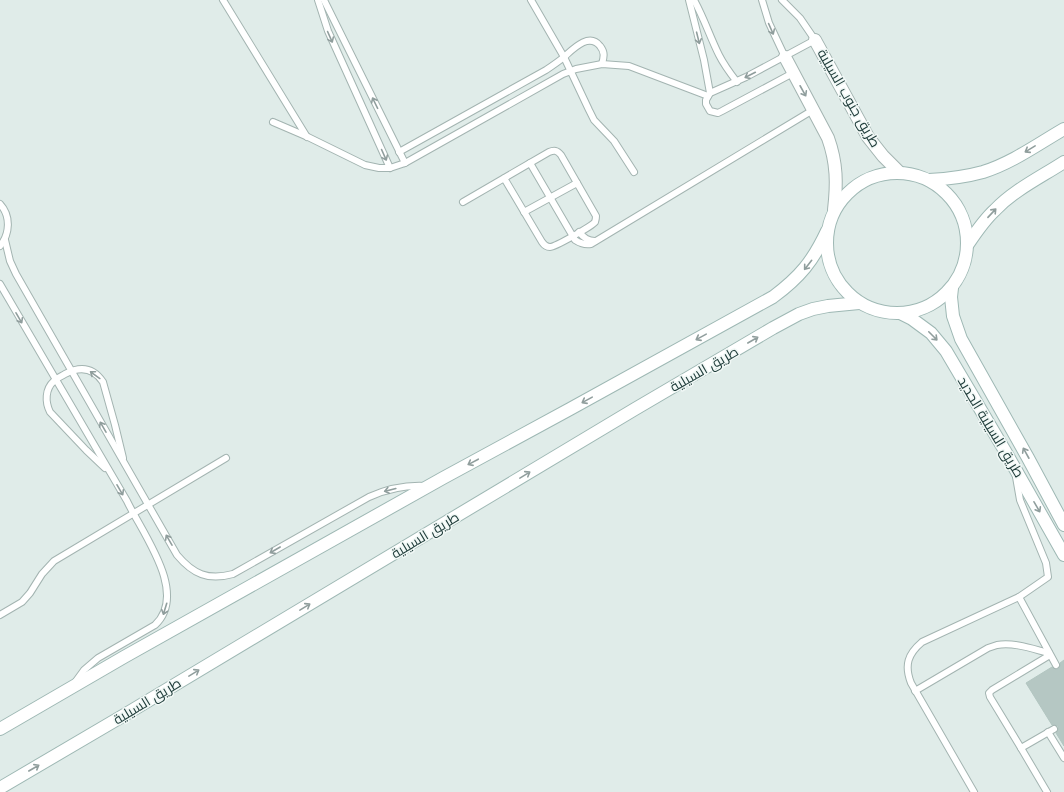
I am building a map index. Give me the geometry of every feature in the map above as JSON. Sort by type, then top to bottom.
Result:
[{"type":"main road","name":"طريق جنوب السيلية","points":[[815,40],[868,137],[883,156],[900,173]]},
{"type":"main road","points":[[785,57],[828,138],[833,152],[836,181],[834,210],[827,231],[826,248],[829,264],[842,288],[859,303],[872,309],[887,313],[902,314],[913,312],[935,303],[952,288],[961,274],[966,260],[968,244],[966,228],[961,213],[953,200],[942,189],[929,180],[915,175],[900,173],[884,174],[869,178],[855,186],[834,210]]},
{"type":"main road","points":[[929,180],[948,179],[984,172],[1018,156],[1064,129]]},
{"type":"main road","points":[[968,244],[985,220],[1007,199],[1064,162]]},
{"type":"main road","name":"طريق السيلية","points":[[2,728],[429,486],[773,296],[787,287],[800,275],[814,257],[827,231]]},
{"type":"main road","name":"طريق السيلية الجديد","points":[[952,288],[951,297],[953,316],[961,339],[1064,525]]},
{"type":"main road","name":"طريق السيلية","points":[[0,788],[773,328],[799,314],[813,309],[859,303]]},
{"type":"main road","name":"طريق السيلية الجديد","points":[[902,314],[926,329],[946,351],[1064,555]]},
{"type":"lane","points":[[223,0],[308,137]]},
{"type":"lane","points":[[318,0],[328,31],[390,168]]},
{"type":"lane","points":[[324,0],[405,163]]},
{"type":"lane","points":[[531,0],[564,57],[594,120],[614,141],[634,172]]},
{"type":"lane","points":[[689,0],[704,60],[709,95]]},
{"type":"lane","points":[[694,0],[703,16],[720,56],[737,82]]},
{"type":"lane","points":[[762,0],[769,23],[785,57]]},
{"type":"lane","points":[[782,0],[800,18],[815,40],[737,82],[709,95],[706,100],[706,104],[708,108],[718,113],[793,73]]},
{"type":"lane","points":[[399,152],[546,70],[564,57],[574,47],[585,41],[592,40],[603,50],[604,57],[602,64]]},
{"type":"lane","points":[[273,122],[308,137],[365,165],[379,168],[390,168],[405,163],[557,77],[586,67],[602,64],[629,66],[709,95]]},
{"type":"lane","points":[[530,163],[575,240],[583,244],[592,244],[813,110]]},
{"type":"lane","points":[[463,202],[504,178],[549,152],[555,150],[560,155],[577,183],[596,218],[593,224],[580,232],[552,247],[547,247],[542,242],[504,178]]},
{"type":"lane","points":[[524,212],[577,183]]},
{"type":"lane","points":[[0,204],[6,212],[8,219],[5,240],[10,261],[16,274],[177,555],[187,566],[198,573],[211,577],[225,576],[240,570],[369,497],[397,488],[416,485],[429,486]]},
{"type":"lane","points":[[580,232],[586,239],[595,241]]},
{"type":"lane","points":[[0,246],[5,240]]},
{"type":"lane","points":[[0,284],[110,471],[162,567],[167,596],[166,609],[160,620],[155,625],[98,658],[78,677],[72,687]]},
{"type":"lane","points":[[110,471],[86,450],[50,412],[47,396],[48,390],[55,379],[71,371],[87,370],[96,374],[103,382],[124,463]]},
{"type":"lane","points":[[0,615],[22,602],[30,594],[42,574],[54,560],[226,458]]},
{"type":"lane","points":[[974,792],[911,683],[908,674],[908,665],[910,656],[915,648],[922,642],[1019,597],[1048,577],[1046,563],[1020,500],[1014,467]]},
{"type":"lane","points":[[1019,597],[1056,665]]},
{"type":"lane","points":[[916,691],[988,648],[997,645],[1017,645],[1049,654]]},
{"type":"lane","points":[[1047,792],[990,697],[990,693],[992,690],[1049,654]]},
{"type":"lane","points":[[1021,748],[1051,730],[1064,758]]},
{"type":"building","points":[[1064,660],[1064,746],[1056,733],[1058,726],[1052,725],[1026,683],[1052,667],[1058,669],[1060,663]]}]
